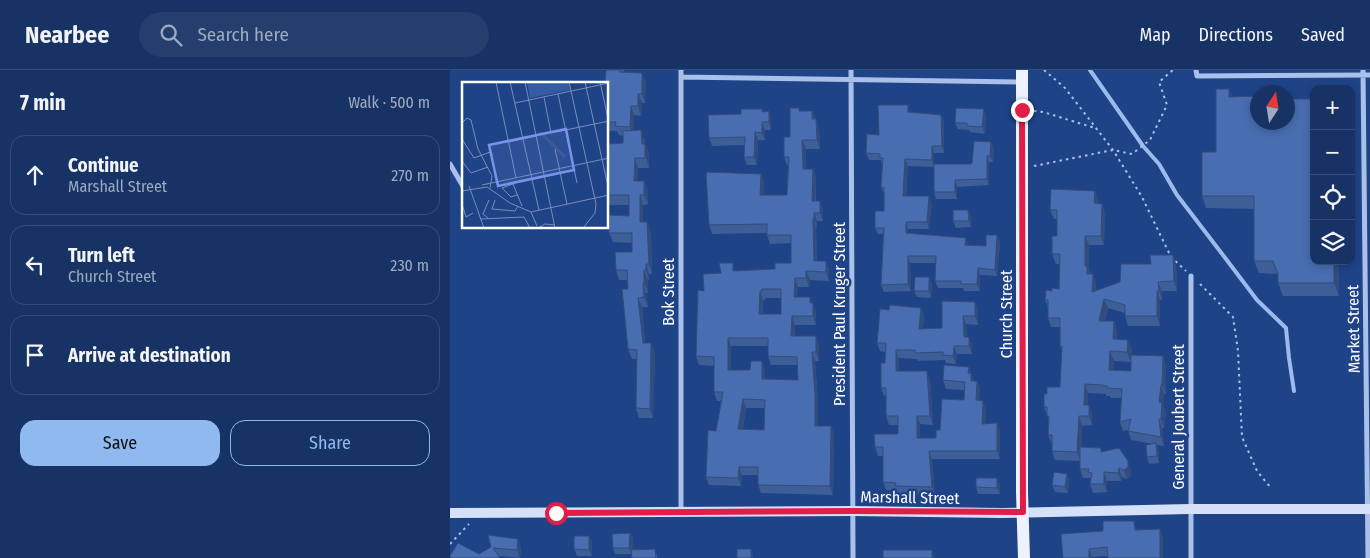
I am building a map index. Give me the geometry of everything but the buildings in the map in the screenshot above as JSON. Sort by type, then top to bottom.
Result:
[{"type":"main road","name":"Church Street","points":[[1022,76],[1024,558]]},
{"type":"street","name":"Bok Street","points":[[680,70],[681,513]]},
{"type":"street","name":"President Paul Kruger Street","points":[[851,70],[853,558]]},
{"type":"street","points":[[1196,70],[1197,76],[1363,73],[1370,75]]},
{"type":"street","name":"Market Street","points":[[1363,73],[1369,509],[1368,558]]},
{"type":"street","points":[[681,78],[851,79],[1022,76]]},
{"type":"street","points":[[450,164],[462,185]]},
{"type":"street","name":"General Joubert Street","points":[[1191,276],[1191,558]]},
{"type":"street","name":"Marshall Street","points":[[450,513],[1369,509]]},
{"type":"path","points":[[1044,70],[1065,88],[1113,150],[1142,197],[1172,257],[1233,317],[1238,351],[1242,437],[1257,471],[1270,488]]},
{"type":"path","points":[[1022,167],[1113,150],[1132,154],[1150,140],[1167,105],[1159,82],[1173,70]]},
{"type":"path","points":[[1022,110],[1043,112],[1096,128]]},
{"type":"path","points":[[450,544],[479,513]]},
{"type":"waterway","points":[[1090,70],[1143,146],[1159,164],[1177,195],[1257,300],[1286,328],[1294,391]]},
{"type":"route","points":[[556,513],[1023,512],[1022,110]]}]
